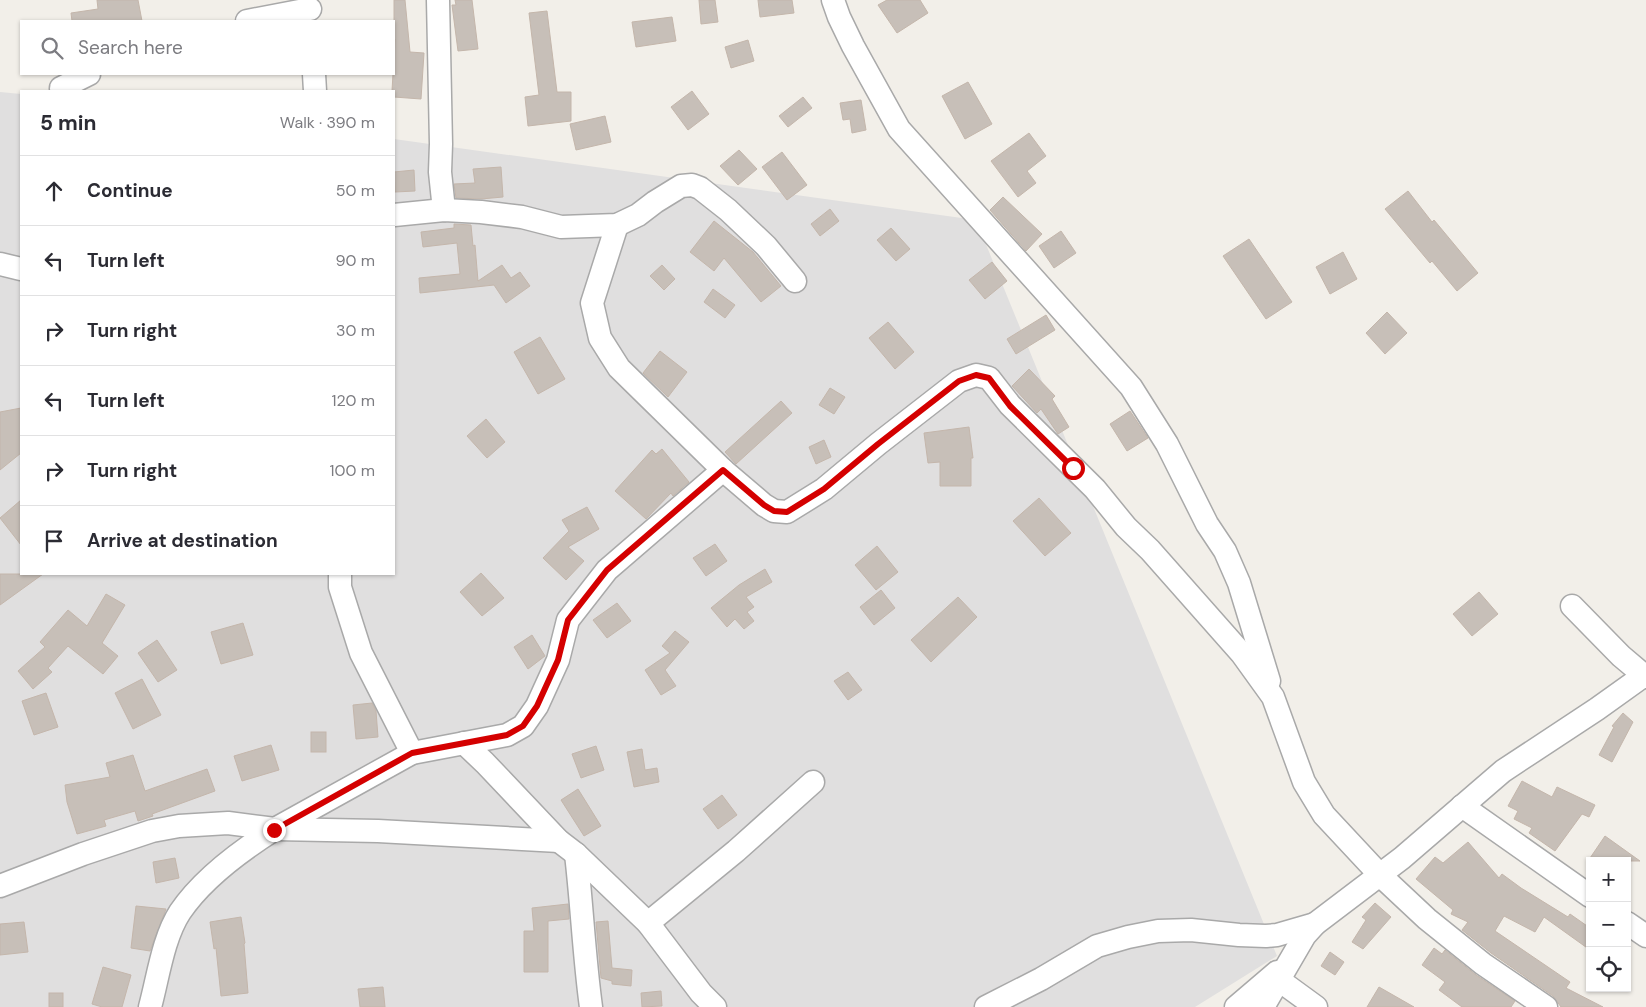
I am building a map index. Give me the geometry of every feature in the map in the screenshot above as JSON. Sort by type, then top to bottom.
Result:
[{"type":"street","points":[[438,0],[440,172],[444,210]]},
{"type":"street","points":[[833,0],[853,46],[899,129],[1131,387],[1168,444],[1207,524],[1225,551],[1239,583],[1273,697],[1304,782],[1324,814],[1380,875],[1427,919],[1483,964],[1546,1007]]},
{"type":"street","points":[[252,20],[310,10]]},
{"type":"street","points":[[60,88],[87,75]]},
{"type":"street","points":[[314,75],[315,90]]},
{"type":"street","points":[[395,214],[444,210],[522,217],[561,227],[617,225],[638,216],[682,186],[692,185],[700,188],[760,240],[795,281]]},
{"type":"street","points":[[617,225],[592,303],[600,338],[619,368],[723,470],[764,505],[774,511],[787,512],[824,489],[959,381],[976,375],[989,378],[1010,406],[1095,490],[1126,527],[1150,550],[1242,654],[1273,697]]},
{"type":"street","points":[[0,264],[20,269]]},
{"type":"street","points":[[150,1007],[161,960],[179,913],[196,892],[242,851],[274,830],[412,753],[507,735],[523,726],[537,706],[558,660],[568,620],[601,577],[723,470]]},
{"type":"street","points":[[340,575],[340,586],[361,653],[412,753]]},
{"type":"street","points":[[1263,1007],[1305,935],[1315,924],[1380,875],[1504,771],[1645,675],[1622,656],[1572,606]]},
{"type":"street","points":[[464,743],[568,848],[648,923],[701,993],[715,1007]]},
{"type":"street","points":[[648,923],[736,851],[813,782]]},
{"type":"street","points":[[1462,806],[1586,893]]},
{"type":"street","points":[[0,886],[83,854],[152,831],[180,826],[228,823],[274,830],[378,831],[568,848]]},
{"type":"street","points":[[568,848],[581,897],[582,923],[586,947],[586,975],[591,1007]]},
{"type":"street","points":[[986,1007],[1097,946],[1128,937],[1158,931],[1191,930],[1239,936],[1266,936],[1277,935],[1315,924]]},
{"type":"street","points":[[1631,925],[1646,936]]},
{"type":"street","points":[[1236,1007],[1291,960]]},
{"type":"street","points":[[1279,980],[1316,1007]]},
{"type":"shaded area","points":[[0,92],[20,94],[20,575],[395,575],[395,139],[976,220],[1277,956],[1195,1007],[0,1007]]},
{"type":"building","points":[[97,0],[138,0],[142,20],[72,20],[71,13],[98,9]]},
{"type":"building","points":[[394,0],[405,0],[410,52],[424,53],[421,99],[395,97],[395,90],[392,90],[393,75],[395,75]]},
{"type":"building","points":[[455,0],[472,0],[478,49],[458,51],[452,5],[456,5]]},
{"type":"building","points":[[699,0],[715,0],[718,22],[701,24]]},
{"type":"building","points":[[758,0],[792,0],[794,13],[760,17]]},
{"type":"building","points":[[887,0],[920,0],[928,13],[897,33],[878,5]]},
{"type":"building","points":[[547,11],[557,92],[571,92],[571,121],[528,126],[525,97],[539,95],[529,13]]},
{"type":"building","points":[[672,17],[676,41],[636,47],[632,22]]},
{"type":"building","points":[[748,40],[754,61],[731,68],[725,47]]},
{"type":"building","points":[[968,82],[992,124],[965,139],[942,96]]},
{"type":"building","points":[[692,91],[709,114],[688,130],[671,107]]},
{"type":"building","points":[[803,97],[812,108],[788,127],[779,116]]},
{"type":"building","points":[[861,100],[866,130],[852,133],[850,119],[843,120],[840,103]]},
{"type":"building","points":[[605,116],[611,142],[576,150],[570,124]]},
{"type":"building","points":[[1029,133],[1046,156],[1027,171],[1036,183],[1018,197],[991,161]]},
{"type":"building","points":[[739,150],[757,169],[738,185],[720,166]]},
{"type":"building","points":[[782,152],[807,185],[787,200],[762,167]]},
{"type":"building","points":[[501,167],[503,197],[481,199],[456,198],[454,184],[475,183],[473,169]]},
{"type":"building","points":[[414,170],[415,191],[395,192],[395,172]]},
{"type":"building","points":[[1408,191],[1432,222],[1434,220],[1478,273],[1457,291],[1432,261],[1430,263],[1385,209]]},
{"type":"building","points":[[1003,197],[1042,234],[1026,251],[990,210]]},
{"type":"building","points":[[830,209],[839,221],[820,236],[811,224]]},
{"type":"building","points":[[714,221],[753,252],[781,286],[761,302],[724,258],[714,271],[690,252]]},
{"type":"building","points":[[454,224],[471,225],[478,281],[502,265],[511,278],[520,272],[530,286],[506,303],[494,285],[420,293],[419,278],[460,274],[457,243],[423,247],[421,232],[454,228]]},
{"type":"building","points":[[891,228],[910,249],[896,261],[877,240]]},
{"type":"building","points":[[1061,231],[1076,253],[1054,268],[1039,246]]},
{"type":"building","points":[[1249,239],[1292,302],[1266,319],[1223,256]]},
{"type":"building","points":[[1343,252],[1357,279],[1330,294],[1316,267]]},
{"type":"building","points":[[992,262],[1007,281],[985,299],[969,280]]},
{"type":"building","points":[[662,265],[675,279],[664,290],[650,276]]},
{"type":"building","points":[[713,289],[735,305],[725,318],[704,302]]},
{"type":"building","points":[[1387,312],[1407,333],[1385,354],[1366,333]]},
{"type":"building","points":[[1046,315],[1055,330],[1016,354],[1007,339]]},
{"type":"building","points":[[888,322],[914,352],[895,369],[869,338]]},
{"type":"building","points":[[540,337],[565,379],[538,394],[514,352]]},
{"type":"building","points":[[660,351],[687,372],[668,397],[643,373]]},
{"type":"building","points":[[1029,369],[1055,396],[1052,399],[1069,427],[1058,434],[1041,409],[1037,413],[1012,386]]},
{"type":"building","points":[[830,388],[845,397],[834,414],[819,405]]},
{"type":"building","points":[[781,401],[792,413],[736,464],[725,452]]},
{"type":"building","points":[[20,408],[20,454],[0,470],[0,412]]},
{"type":"building","points":[[1130,411],[1148,438],[1127,451],[1110,424]]},
{"type":"building","points":[[486,419],[505,442],[487,458],[467,436]]},
{"type":"building","points":[[969,427],[973,458],[971,458],[971,486],[940,486],[940,462],[928,463],[924,433]]},
{"type":"building","points":[[824,440],[831,457],[816,464],[809,447]]},
{"type":"building","points":[[662,449],[689,482],[673,496],[671,493],[646,519],[615,491],[652,450],[656,454]]},
{"type":"building","points":[[1039,498],[1071,533],[1045,556],[1013,521]]},
{"type":"building","points":[[20,501],[20,544],[0,518]]},
{"type":"building","points":[[587,507],[599,529],[568,547],[584,561],[566,580],[543,558],[569,531],[562,520]]},
{"type":"building","points":[[715,544],[727,561],[706,576],[693,558]]},
{"type":"building","points":[[877,546],[898,572],[876,590],[855,565]]},
{"type":"building","points":[[765,569],[772,582],[746,597],[754,607],[747,612],[754,621],[744,629],[735,619],[727,627],[711,608],[739,585]]},
{"type":"building","points":[[481,573],[504,598],[482,616],[460,592]]},
{"type":"building","points":[[0,574],[42,575],[0,605]]},
{"type":"building","points":[[881,590],[895,608],[874,625],[860,607]]},
{"type":"building","points":[[1479,592],[1498,614],[1472,636],[1453,614]]},
{"type":"building","points":[[106,594],[125,605],[102,643],[118,656],[103,674],[68,646],[48,668],[52,672],[33,689],[18,671],[45,647],[40,642],[68,610],[87,626]]},
{"type":"building","points":[[958,597],[977,617],[931,662],[911,640]]},
{"type":"building","points":[[617,603],[631,621],[607,638],[593,620]]},
{"type":"building","points":[[243,623],[253,655],[221,664],[211,632]]},
{"type":"building","points":[[675,631],[689,642],[665,670],[676,686],[661,695],[645,670],[670,653],[662,646]]},
{"type":"building","points":[[532,635],[545,656],[528,669],[514,647]]},
{"type":"building","points":[[157,640],[177,670],[158,682],[138,653]]},
{"type":"building","points":[[848,672],[862,690],[848,700],[834,681]]},
{"type":"building","points":[[142,679],[161,715],[133,729],[115,693]]},
{"type":"building","points":[[46,693],[58,727],[34,735],[22,701]]},
{"type":"building","points":[[372,703],[376,711],[378,737],[356,739],[353,705]]},
{"type":"building","points":[[1623,713],[1633,722],[1612,762],[1599,755],[1614,727],[1612,726]]},
{"type":"building","points":[[311,732],[326,732],[326,752],[311,752]]},
{"type":"building","points":[[271,745],[279,770],[242,781],[234,756]]},
{"type":"building","points":[[596,746],[604,770],[581,778],[572,754]]},
{"type":"building","points":[[642,749],[645,770],[657,768],[659,782],[634,787],[627,752]]},
{"type":"building","points":[[133,755],[145,791],[207,769],[215,791],[138,821],[135,811],[104,820],[106,826],[77,834],[67,802],[65,785],[110,777],[106,763]]},
{"type":"building","points":[[1522,781],[1552,797],[1557,787],[1595,805],[1589,817],[1582,814],[1555,851],[1529,833],[1532,828],[1514,819],[1518,811],[1508,806]]},
{"type":"building","points":[[578,789],[601,826],[584,836],[561,800]]},
{"type":"building","points":[[722,795],[737,815],[718,829],[703,809]]},
{"type":"building","points":[[1605,836],[1640,861],[1631,861],[1631,857],[1591,857]]},
{"type":"building","points":[[1468,842],[1499,878],[1502,874],[1568,917],[1570,914],[1586,925],[1586,947],[1544,917],[1535,932],[1504,916],[1495,931],[1570,982],[1566,988],[1603,1007],[1561,1007],[1553,996],[1491,953],[1462,930],[1468,922],[1451,914],[1453,910],[1416,879],[1435,857],[1443,863]]},
{"type":"building","points":[[175,858],[179,878],[156,883],[153,862]]},
{"type":"building","points":[[1375,903],[1391,917],[1363,949],[1352,942],[1366,920],[1362,917]]},
{"type":"building","points":[[568,904],[569,919],[548,921],[548,972],[524,972],[524,931],[534,931],[532,908]]},
{"type":"building","points":[[136,906],[166,909],[150,951],[131,948]]},
{"type":"building","points":[[241,917],[245,943],[248,993],[221,996],[216,948],[214,949],[210,922]]},
{"type":"building","points":[[608,921],[612,968],[632,970],[631,986],[612,984],[612,981],[601,978],[596,922]]},
{"type":"building","points":[[24,922],[28,952],[0,955],[0,924]]},
{"type":"building","points":[[1434,948],[1442,954],[1445,950],[1476,975],[1515,1001],[1511,1007],[1462,1007],[1439,990],[1445,982],[1422,965]]},
{"type":"building","points":[[1330,952],[1344,962],[1335,975],[1321,966]]},
{"type":"building","points":[[103,967],[131,975],[122,1007],[102,1007],[92,1004]]},
{"type":"building","points":[[383,987],[385,1007],[360,1007],[358,989]]},
{"type":"building","points":[[1379,987],[1414,1007],[1367,1007]]},
{"type":"building","points":[[661,991],[662,1006],[642,1007],[641,993]]},
{"type":"building","points":[[49,993],[63,993],[63,1007],[49,1007]]},
{"type":"route","points":[[274,830],[412,753],[507,735],[523,726],[537,706],[558,660],[568,620],[607,570],[723,470],[764,505],[774,511],[787,512],[824,489],[959,381],[976,375],[989,378],[1010,406],[1073,468]]}]
